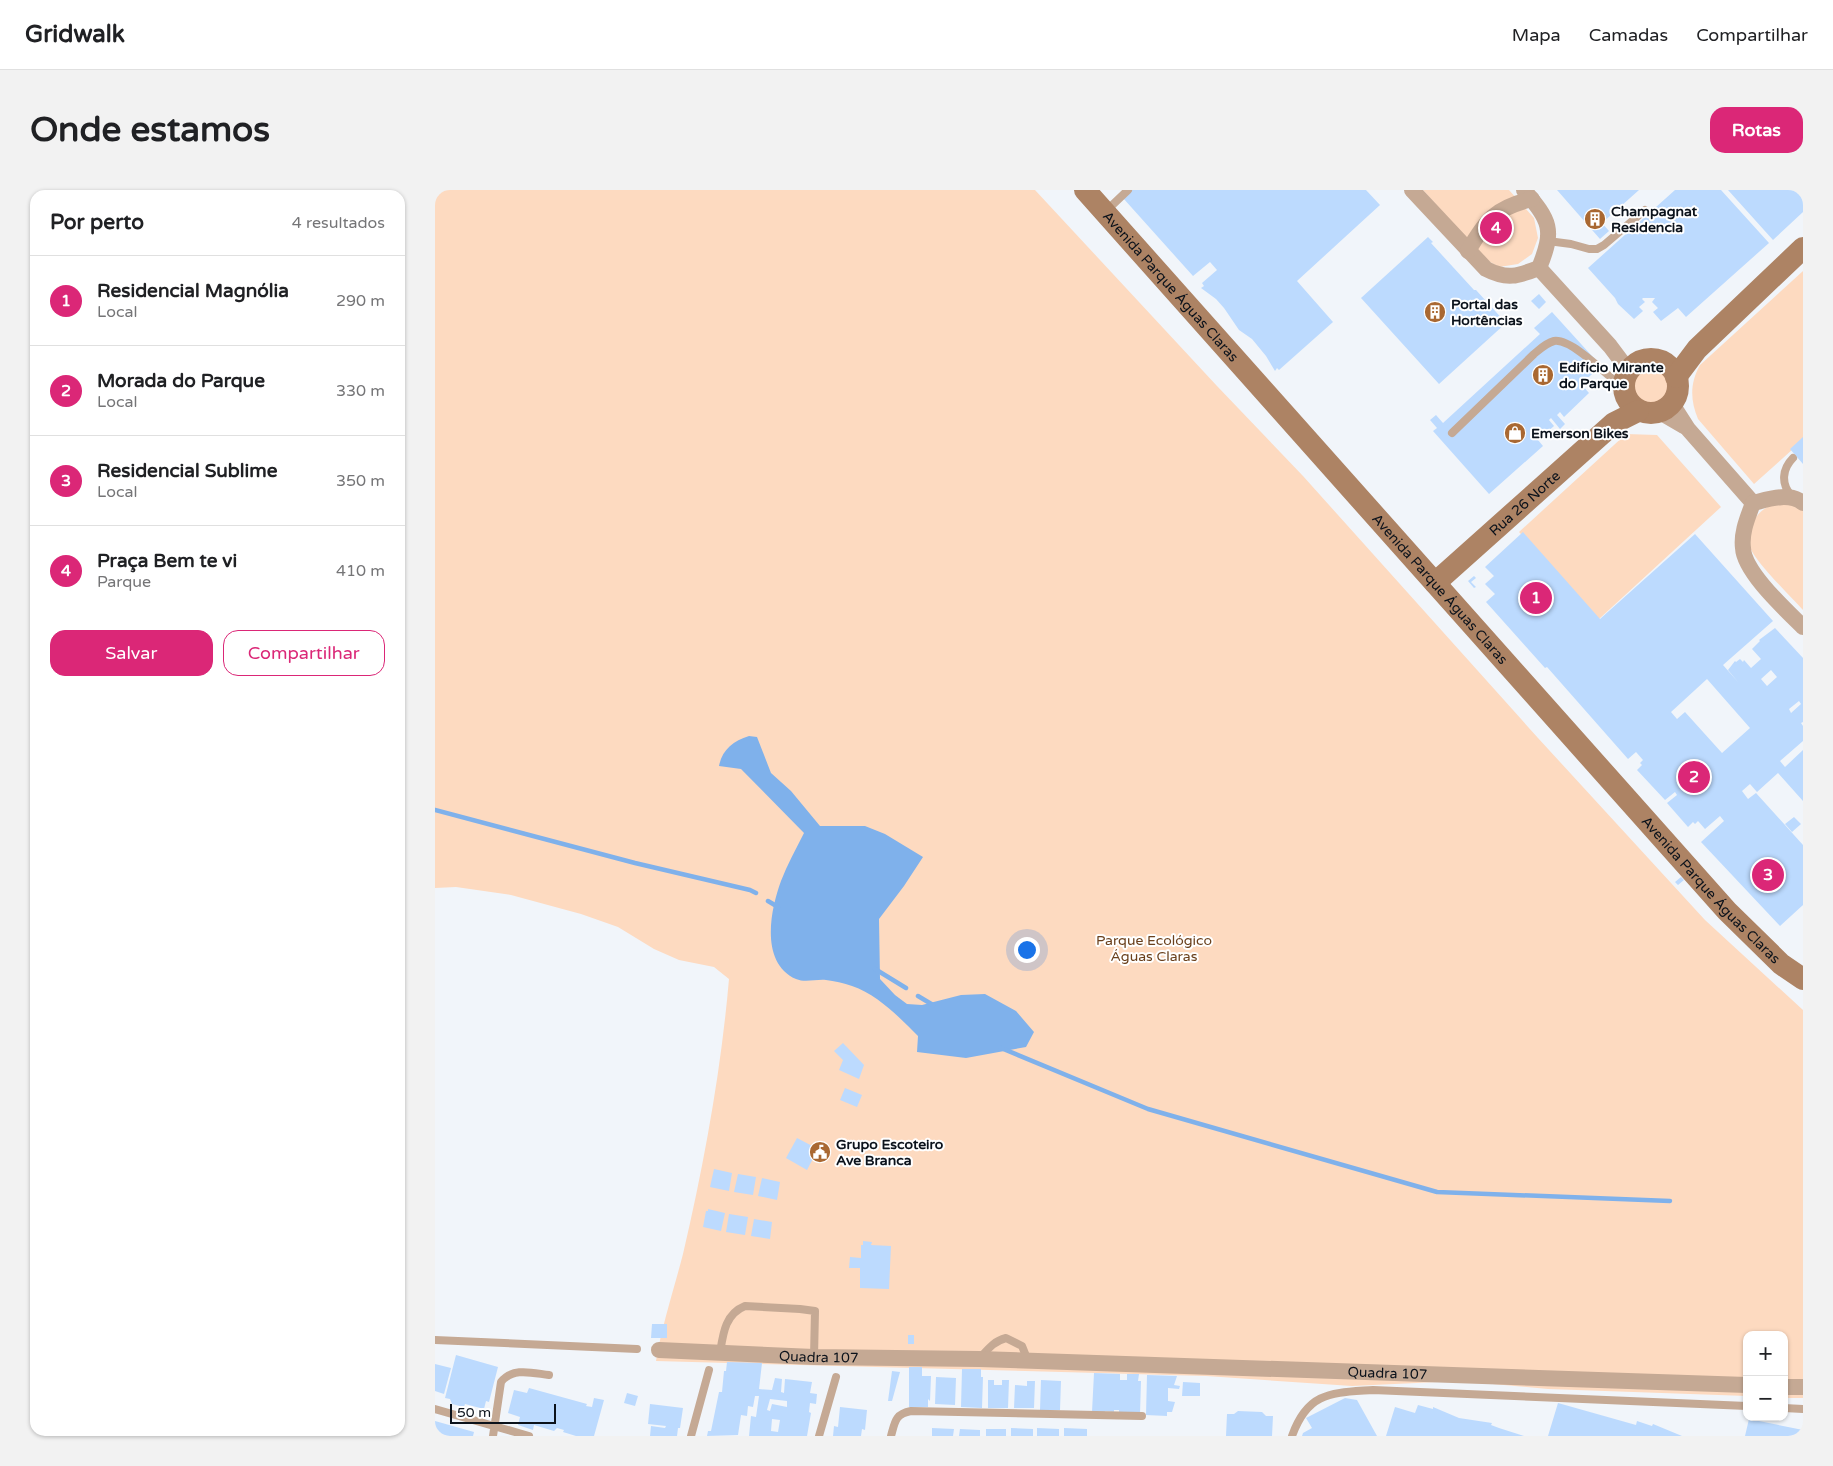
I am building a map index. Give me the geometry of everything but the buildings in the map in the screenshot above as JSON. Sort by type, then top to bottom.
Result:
[{"type":"street","name":"Avenida Parque Águas Claras","points":[[1085,190],[1727,911],[1781,964],[1803,980]]},
{"type":"street","points":[[1412,190],[1468,251],[1486,269],[1498,276],[1521,275],[1539,268],[1546,252],[1549,235],[1547,220],[1528,195],[1495,214],[1480,230],[1468,251]]},
{"type":"street","points":[[1671,370],[1697,349],[1803,248]]},
{"type":"street","points":[[1539,268],[1610,346],[1641,393],[1688,429],[1753,503]]},
{"type":"street","points":[[1646,360],[1656,360],[1671,370],[1677,391],[1641,393],[1646,360]]},
{"type":"street","name":"Rua 26 Norte","points":[[1435,583],[1614,423],[1641,393]]},
{"type":"street","points":[[1753,503],[1782,496],[1798,501]]},
{"type":"street","points":[[1753,503],[1745,523],[1742,549],[1752,570],[1770,594],[1803,628]]},
{"type":"street","name":"Quadra 107","points":[[659,1350],[814,1357],[979,1359],[1743,1385]]},
{"type":"street","points":[[1788,1386],[1803,1388]]},
{"type":"lane","points":[[1105,213],[1128,190]]},
{"type":"lane","points":[[1547,241],[1597,249],[1645,210]]},
{"type":"lane","points":[[1452,433],[1534,354],[1545,345],[1554,341],[1575,348],[1641,393]]},
{"type":"lane","points":[[1793,458],[1788,463],[1785,472],[1784,486],[1798,501]]},
{"type":"lane","points":[[720,1353],[725,1325],[737,1309],[745,1306],[800,1309],[815,1312],[814,1357]]},
{"type":"lane","points":[[979,1359],[991,1346],[999,1340],[1006,1338],[1021,1346],[1028,1361]]},
{"type":"lane","points":[[435,1340],[637,1348]]},
{"type":"lane","points":[[691,1436],[709,1370]]},
{"type":"lane","points":[[493,1436],[501,1382],[506,1376],[511,1373],[520,1372],[549,1375]]},
{"type":"lane","points":[[819,1436],[836,1377]]},
{"type":"lane","points":[[1292,1436],[1298,1419],[1312,1403],[1332,1393],[1373,1390],[1743,1406]]},
{"type":"lane","points":[[1788,1408],[1803,1408]]},
{"type":"lane","points":[[435,1409],[529,1436]]},
{"type":"lane","points":[[891,1436],[897,1418],[902,1413],[911,1411],[1142,1416]]},
{"type":"green space","name":"Parque Ecológico Águas Claras","points":[[435,190],[1035,190],[1303,476],[1538,738],[1705,920],[1803,1010],[1803,1398],[1788,1398],[1788,1331],[1743,1331],[1743,1396],[1548,1389],[1459,1381],[1352,1386],[1206,1376],[656,1361],[683,1254],[705,1152],[726,1014],[729,979],[714,967],[679,960],[654,949],[618,927],[581,914],[511,895],[456,887],[435,888]]},
{"type":"green space","points":[[1423,190],[1509,190],[1534,218],[1538,238],[1532,254],[1518,264],[1499,267],[1483,258]]},
{"type":"green space","points":[[1803,271],[1803,440],[1754,484],[1698,419],[1692,398],[1694,378],[1700,365]]},
{"type":"green space","points":[[1645,363],[1658,367],[1664,373],[1668,386],[1664,399],[1658,405],[1645,409],[1632,405],[1626,399],[1622,386],[1626,373],[1632,367]]},
{"type":"green space","points":[[1626,434],[1657,435],[1721,507],[1599,619],[1519,532]]},
{"type":"green space","points":[[1784,501],[1803,509],[1803,610],[1755,557],[1748,541],[1751,526],[1762,510]]},
{"type":"water","points":[[749,736],[757,737],[771,773],[791,791],[820,826],[865,826],[885,834],[923,857],[879,919],[880,979],[895,995],[907,1004],[922,1005],[961,995],[985,994],[1016,1011],[1034,1032],[1026,1047],[966,1058],[917,1052],[918,1036],[888,1007],[871,995],[852,986],[836,982],[799,980],[785,971],[777,961],[773,949],[771,921],[781,881],[804,833],[741,769],[719,766],[720,760],[729,747]]},
{"type":"waterway","points":[[435,810],[756,893]]},
{"type":"waterway","points":[[768,901],[778,907]]},
{"type":"waterway","points":[[875,969],[906,988]]},
{"type":"waterway","points":[[918,996],[933,1005]]},
{"type":"waterway","points":[[1001,1048],[1148,1109],[1437,1192],[1670,1201]]},
{"type":"place","name":"Champagnat Residencia","points":[[1595,219]]},
{"type":"place","name":"Praça Bem te vi","points":[[1496,228]]},
{"type":"place","name":"Portal das Hortências","points":[[1435,312]]},
{"type":"place","name":"Edifício Mirante do Parque","points":[[1543,375]]},
{"type":"place","name":"Emerson Bikes","points":[[1515,433]]},
{"type":"place","name":"Residencial Magnólia","points":[[1536,598]]},
{"type":"place","name":"Morada do Parque","points":[[1694,777]]},
{"type":"place","name":"Residencial Sublime","points":[[1768,875]]},
{"type":"place","name":"Grupo Escoteiro Ave Branca","points":[[820,1152]]}]
